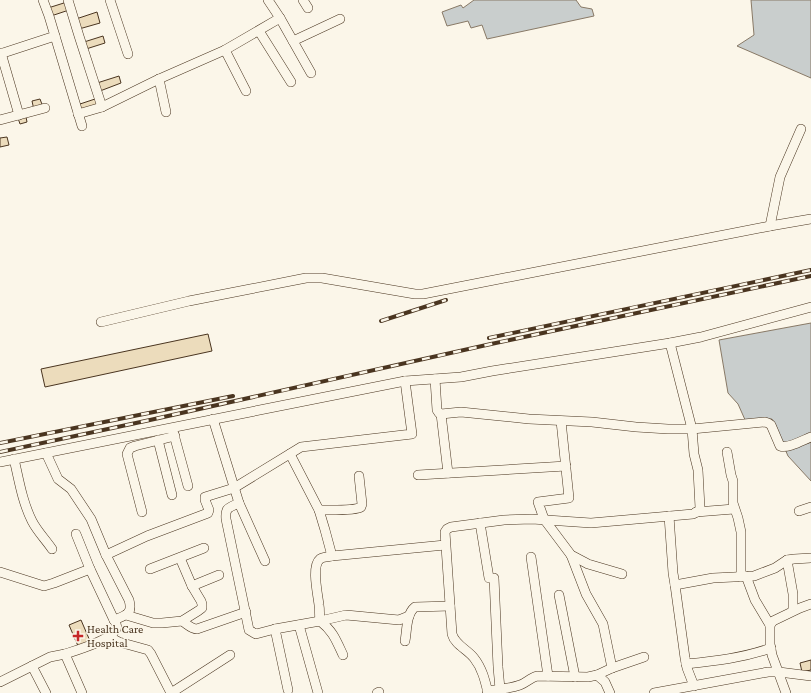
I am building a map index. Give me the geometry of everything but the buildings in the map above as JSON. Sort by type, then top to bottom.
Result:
[{"type":"street","points":[[43,0],[82,126]]},
{"type":"street","points":[[68,0],[102,107]]},
{"type":"street","points":[[110,0],[128,54]]},
{"type":"street","points":[[268,0],[280,18],[311,73]]},
{"type":"street","points":[[78,114],[102,107],[159,79],[225,50],[280,18]]},
{"type":"street","points":[[293,41],[340,19]]},
{"type":"street","points":[[259,31],[290,82]]},
{"type":"street","points":[[19,115],[1,54],[55,36]]},
{"type":"street","points":[[225,50],[246,91]]},
{"type":"street","points":[[159,79],[166,112]]},
{"type":"street","points":[[0,120],[45,108]]},
{"type":"street","points":[[770,226],[780,177],[801,129]]},
{"type":"street","points":[[101,322],[189,301],[306,278],[322,278],[415,294],[423,294],[811,219]]},
{"type":"street","points":[[142,512],[127,454],[130,448],[158,440],[174,432],[213,419],[405,381],[461,377],[670,343],[701,337],[811,307]]},
{"type":"street","points":[[670,343],[692,429],[694,454],[698,470],[700,508],[696,512]]},
{"type":"street","points":[[434,379],[437,410],[438,413],[441,414],[448,473]]},
{"type":"street","points":[[106,555],[148,536],[208,513],[209,510],[204,500],[206,497],[234,488],[301,447],[412,434],[405,381]]},
{"type":"street","points":[[441,414],[461,412],[529,419],[592,422],[644,428],[692,429],[768,422],[780,446],[782,447],[790,446],[811,437]]},
{"type":"street","points":[[213,419],[239,503],[265,560]]},
{"type":"street","points":[[561,421],[569,498],[538,502],[544,519],[572,555],[586,594],[603,624],[612,668]]},
{"type":"street","points":[[0,462],[174,432]]},
{"type":"street","points":[[174,432],[188,486]]},
{"type":"street","points":[[158,440],[172,495]]},
{"type":"street","points":[[727,452],[732,481],[734,509],[738,518],[741,532],[744,577],[755,600],[770,625],[769,639],[771,648],[785,692]]},
{"type":"street","points":[[46,453],[58,479],[71,489],[91,519],[106,555],[129,600],[129,612],[126,615],[114,620]]},
{"type":"street","points":[[290,454],[319,510],[332,556]]},
{"type":"street","points":[[14,459],[21,493],[33,522],[52,549]]},
{"type":"street","points":[[418,475],[566,466]]},
{"type":"street","points":[[319,510],[339,510],[358,508],[361,506],[359,476]]},
{"type":"street","points":[[239,503],[225,512],[249,630],[252,632],[256,634],[275,628],[299,625],[346,615],[399,620],[409,616]]},
{"type":"street","points":[[799,511],[811,507]]},
{"type":"street","points":[[644,656],[588,678],[537,676],[532,677],[519,686],[488,692],[483,673],[474,658],[453,638],[445,532],[451,527],[504,520],[544,519],[591,523],[734,509]]},
{"type":"street","points":[[669,516],[673,573],[681,632],[686,664],[694,686]]},
{"type":"street","points":[[480,523],[492,578],[500,689]]},
{"type":"street","points":[[0,682],[50,657],[85,648],[104,639],[116,629],[117,627],[90,569],[76,534]]},
{"type":"street","points":[[343,655],[335,636],[328,627],[320,621],[316,581],[317,563],[319,559],[332,556],[445,545]]},
{"type":"street","points":[[150,569],[204,548]]},
{"type":"street","points":[[572,555],[588,564],[622,574]]},
{"type":"street","points":[[531,557],[548,676]]},
{"type":"street","points":[[126,615],[152,623],[182,621],[202,608],[201,601],[192,586],[180,558]]},
{"type":"street","points":[[675,585],[713,578],[754,576],[775,568],[787,560],[811,558]]},
{"type":"street","points":[[787,560],[793,594],[794,610]]},
{"type":"street","points":[[0,572],[44,586],[90,569]]},
{"type":"street","points":[[192,586],[219,575]]},
{"type":"street","points":[[559,596],[575,677]]},
{"type":"street","points":[[770,625],[773,621],[794,610],[811,604]]},
{"type":"street","points":[[405,642],[409,616],[415,607],[450,606]]},
{"type":"street","points":[[182,621],[191,628],[197,629],[246,612]]},
{"type":"street","points":[[299,625],[318,693]]},
{"type":"street","points":[[275,628],[288,690]]},
{"type":"street","points":[[110,635],[119,642],[148,650],[171,693],[230,654]]},
{"type":"street","points":[[686,664],[724,660],[749,655],[771,648]]},
{"type":"street","points":[[65,654],[82,693]]},
{"type":"street","points":[[32,666],[46,693]]},
{"type":"street","points":[[483,673],[498,666]]},
{"type":"street","points":[[657,693],[768,672],[811,676]]},
{"type":"street","points":[[597,675],[605,682],[610,693]]},
{"type":"shaded area","points":[[474,0],[576,0],[581,7],[592,9],[594,16],[487,39],[482,25],[471,28],[468,21],[447,26],[442,12],[461,5],[463,8]]},
{"type":"shaded area","points":[[751,0],[811,0],[811,78],[737,46],[754,35]]},
{"type":"shaded area","points":[[811,323],[811,481],[788,456],[772,419],[746,422],[738,404],[728,393],[719,340]]},
{"type":"railway","points":[[489,338],[811,270]]},
{"type":"railway","points":[[0,452],[491,344],[811,276]]},
{"type":"railway","points":[[381,321],[446,300]]},
{"type":"railway","points":[[0,443],[233,396]]},
{"type":"place","name":"Health Care Hospital","points":[[78,636]]}]
